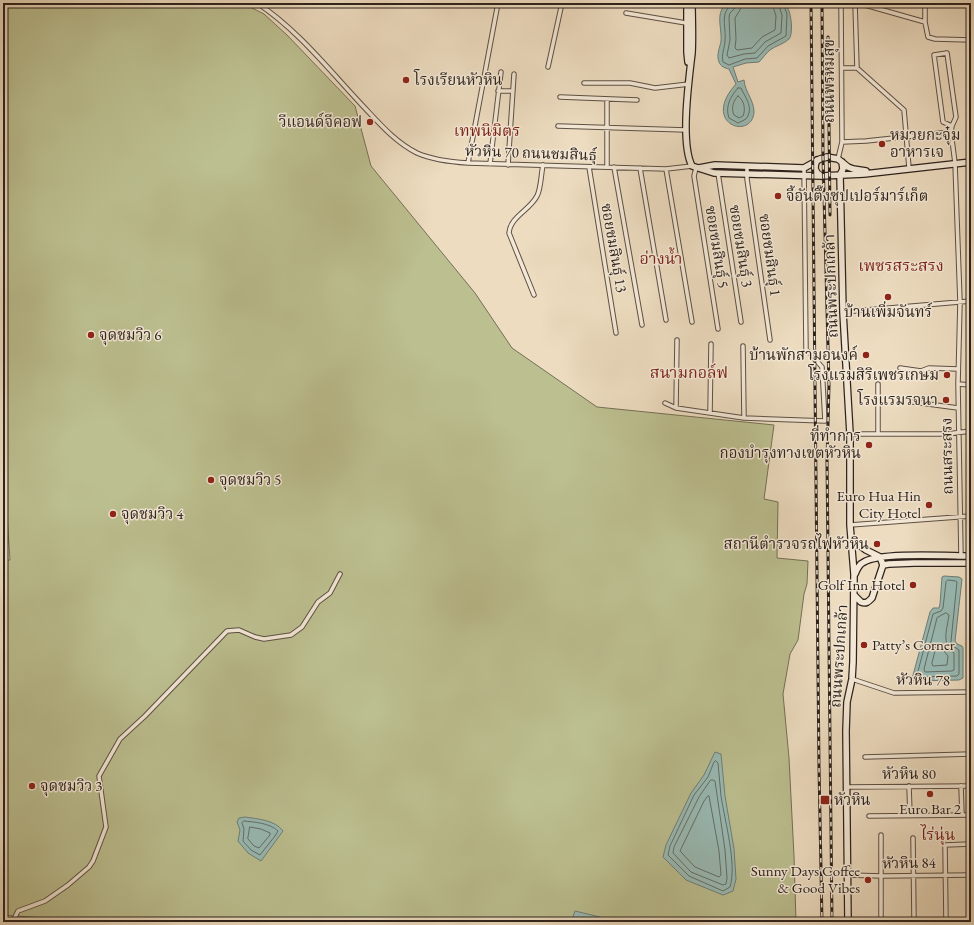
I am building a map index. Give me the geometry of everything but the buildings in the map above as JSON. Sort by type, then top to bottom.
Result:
[{"type":"street","name":"หัวหิน 70 ถนนชมสินธุ์","points":[[257,3],[270,12],[299,38],[394,138],[418,153],[445,161],[490,164],[666,169],[714,165],[804,168],[817,160],[827,157],[840,160],[853,169],[872,172]]},
{"type":"street","points":[[468,163],[498,3]]},
{"type":"street","points":[[548,67],[562,3]]},
{"type":"street","points":[[687,3],[686,23],[689,84],[686,130],[688,156],[694,167]]},
{"type":"street","points":[[689,66],[692,52],[692,3]]},
{"type":"street","name":"ถนนพรหมสุข","points":[[840,160],[842,142],[841,3]]},
{"type":"street","points":[[858,68],[857,3],[925,22]]},
{"type":"street","points":[[925,3],[926,35],[931,38],[971,40]]},
{"type":"street","points":[[626,13],[686,23]]},
{"type":"street","name":"ถนนสระสรง","points":[[952,126],[943,122],[934,55],[947,53],[956,117],[951,132],[955,163],[960,302],[958,408],[962,556]]},
{"type":"street","points":[[842,68],[858,68],[904,110],[909,168]]},
{"type":"street","points":[[490,164],[501,72]]},
{"type":"street","points":[[508,164],[514,74]]},
{"type":"street","points":[[584,83],[630,83],[655,88],[689,84]]},
{"type":"street","points":[[498,91],[512,91]]},
{"type":"street","points":[[560,97],[637,100]]},
{"type":"street","points":[[607,99],[608,167]]},
{"type":"street","points":[[558,126],[686,130]]},
{"type":"street","points":[[842,142],[906,138],[951,132]]},
{"type":"street","points":[[817,160],[815,170],[817,174],[821,176]]},
{"type":"street","points":[[840,160],[843,169],[840,175]]},
{"type":"street","name":"หัวหิน 70 ถนนชมสินธุ์","points":[[694,167],[718,173],[821,176],[864,174],[971,162]]},
{"type":"street","points":[[534,295],[509,233],[509,228],[514,220],[536,197],[543,165]]},
{"type":"street","name":"ซอยชมสินธุ์ 1","points":[[747,166],[770,340]]},
{"type":"street","name":"ซอยชมสินธุ์ 13","points":[[589,167],[616,333]]},
{"type":"street","points":[[614,167],[642,325]]},
{"type":"street","name":"ซอยชมสินธุ์ 5","points":[[694,167],[694,176],[718,329]]},
{"type":"street","points":[[640,168],[666,320]]},
{"type":"street","points":[[665,403],[676,408],[744,418],[825,421],[822,367],[806,349],[804,168]]},
{"type":"street","points":[[666,169],[692,322]]},
{"type":"street","name":"ซอยชมสินธุ์ 3","points":[[718,173],[741,322]]},
{"type":"street","name":"ถนนพระปกเกล้า","points":[[840,175],[844,312],[850,434],[850,525],[854,574],[852,679],[847,702],[848,922]]},
{"type":"street","points":[[844,312],[971,301]]},
{"type":"street","points":[[676,408],[677,340]]},
{"type":"street","points":[[710,413],[711,344]]},
{"type":"street","points":[[743,346],[744,418]]},
{"type":"street","points":[[900,368],[921,371],[929,368],[958,369]]},
{"type":"street","points":[[878,384],[878,434]]},
{"type":"street","points":[[958,384],[971,385]]},
{"type":"street","points":[[913,402],[958,408]]},
{"type":"street","points":[[850,434],[947,434],[971,431]]},
{"type":"street","points":[[850,525],[971,516]]},
{"type":"street","points":[[851,539],[866,550],[880,557],[883,565],[872,598],[860,607],[854,616]]},
{"type":"street","points":[[914,556],[914,563]]},
{"type":"street","points":[[962,556],[962,563]]},
{"type":"street","points":[[854,574],[863,562],[880,557],[971,556]]},
{"type":"street","points":[[883,565],[914,563],[971,563]]},
{"type":"street","points":[[15,922],[14,919],[18,911],[45,901],[68,885],[89,867],[93,861],[106,827],[99,776],[120,739],[145,716],[227,631],[239,630],[264,639],[291,635],[302,627],[318,602],[330,593],[340,574]]},
{"type":"street","points":[[854,595],[861,602],[866,603]]},
{"type":"street","name":"หัวหิน 78","points":[[852,679],[894,693],[971,692]]},
{"type":"street","points":[[865,757],[971,754]]},
{"type":"street","points":[[909,786],[910,815]]},
{"type":"street","points":[[961,786],[962,815]]},
{"type":"street","name":"หัวหิน 80","points":[[848,787],[971,786]]},
{"type":"street","points":[[869,816],[971,815]]},
{"type":"street","points":[[881,835],[881,917]]},
{"type":"street","points":[[913,838],[914,919]]},
{"type":"street","points":[[946,922],[945,845],[971,844]]},
{"type":"street","name":"หัวหิน 84","points":[[847,875],[971,875]]},
{"type":"green space","points":[[3,3],[242,3],[264,14],[287,35],[355,106],[371,166],[475,293],[512,348],[597,407],[774,425],[764,499],[778,502],[777,558],[808,561],[807,584],[804,594],[798,640],[790,654],[783,694],[789,758],[796,922],[100,922],[3,915],[3,560],[10,560],[6,502],[3,500]]},
{"type":"water","points":[[784,3],[790,15],[791,26],[791,36],[789,39],[770,50],[759,62],[746,63],[733,67],[738,82],[744,80],[754,108],[751,121],[745,125],[738,126],[731,124],[725,118],[723,109],[726,98],[736,84],[729,69],[723,67],[718,59],[718,51],[721,41],[720,20],[722,9],[727,4]]},
{"type":"water","points":[[942,577],[959,577],[962,579],[955,641],[963,648],[963,678],[959,680],[914,681],[912,679],[930,612],[933,608],[939,608]]},
{"type":"water","points":[[715,752],[721,754],[725,796],[734,849],[736,879],[733,891],[723,895],[686,880],[663,857],[666,845],[691,793],[704,775]]},
{"type":"water","points":[[245,817],[271,822],[280,827],[283,831],[261,861],[248,853],[238,841],[240,830],[237,822],[239,818]]},
{"type":"water","points":[[575,911],[600,917],[611,922],[571,922]]},
{"type":"railway","points":[[811,3],[822,922]]},
{"type":"railway","points":[[822,3],[823,157],[829,385],[827,460],[832,922]]},
{"type":"railway","points":[[828,37],[830,215]]},
{"type":"place","name":"โรงเรียนหัวหิน","points":[[406,80]]},
{"type":"place","name":"วีแอนด์จีคอฟ","points":[[370,122]]},
{"type":"place","name":"หมวยกะจุ๋ม อาหารเจ","points":[[882,144]]},
{"type":"place","name":"จี้อันตึ๊งซุปเปอร์มาร์เก็ต","points":[[778,196]]},
{"type":"place","name":"บ้านเพิ่มจันทร์","points":[[888,297]]},
{"type":"place","name":"จุดชมวิว 6","points":[[91,335]]},
{"type":"place","name":"บ้านพักสามอนงค์","points":[[866,355]]},
{"type":"place","name":"โรงแรมสิริเพชรเกษม","points":[[947,375]]},
{"type":"place","name":"โรงแรมรจนา","points":[[946,400]]},
{"type":"place","name":"ที่ทำการ กองบำรุงทางเขตหัวหิน","points":[[869,445]]},
{"type":"place","name":"จุดชมวิว 5","points":[[211,480]]},
{"type":"place","name":"Euro Hua Hin City Hotel","points":[[929,505]]},
{"type":"place","name":"จุดชมวิว 4","points":[[113,514]]},
{"type":"place","name":"สถานีตำรวจรถไฟหัวหิน","points":[[877,544]]},
{"type":"place","name":"Golf Inn Hotel","points":[[913,585]]},
{"type":"place","name":"Patty’s Corner","points":[[864,645]]},
{"type":"place","name":"จุดชมวิว 3","points":[[32,786]]},
{"type":"place","name":"Euro Bar 2","points":[[930,794]]},
{"type":"place","name":"หัวหิน","points":[[825,800]]},
{"type":"place","name":"Sunny Days Coffee & Good Vibes","points":[[868,880]]},
{"type":"district","name":"เทพนิมิตร","points":[[487,130]]},
{"type":"district","name":"อ่างน้ำ","points":[[661,258]]},
{"type":"district","name":"เพชรสระสรง","points":[[901,265]]},
{"type":"district","name":"สนามกอล์ฟ","points":[[689,372]]},
{"type":"district","name":"ไร่นุ่น","points":[[938,834]]}]
